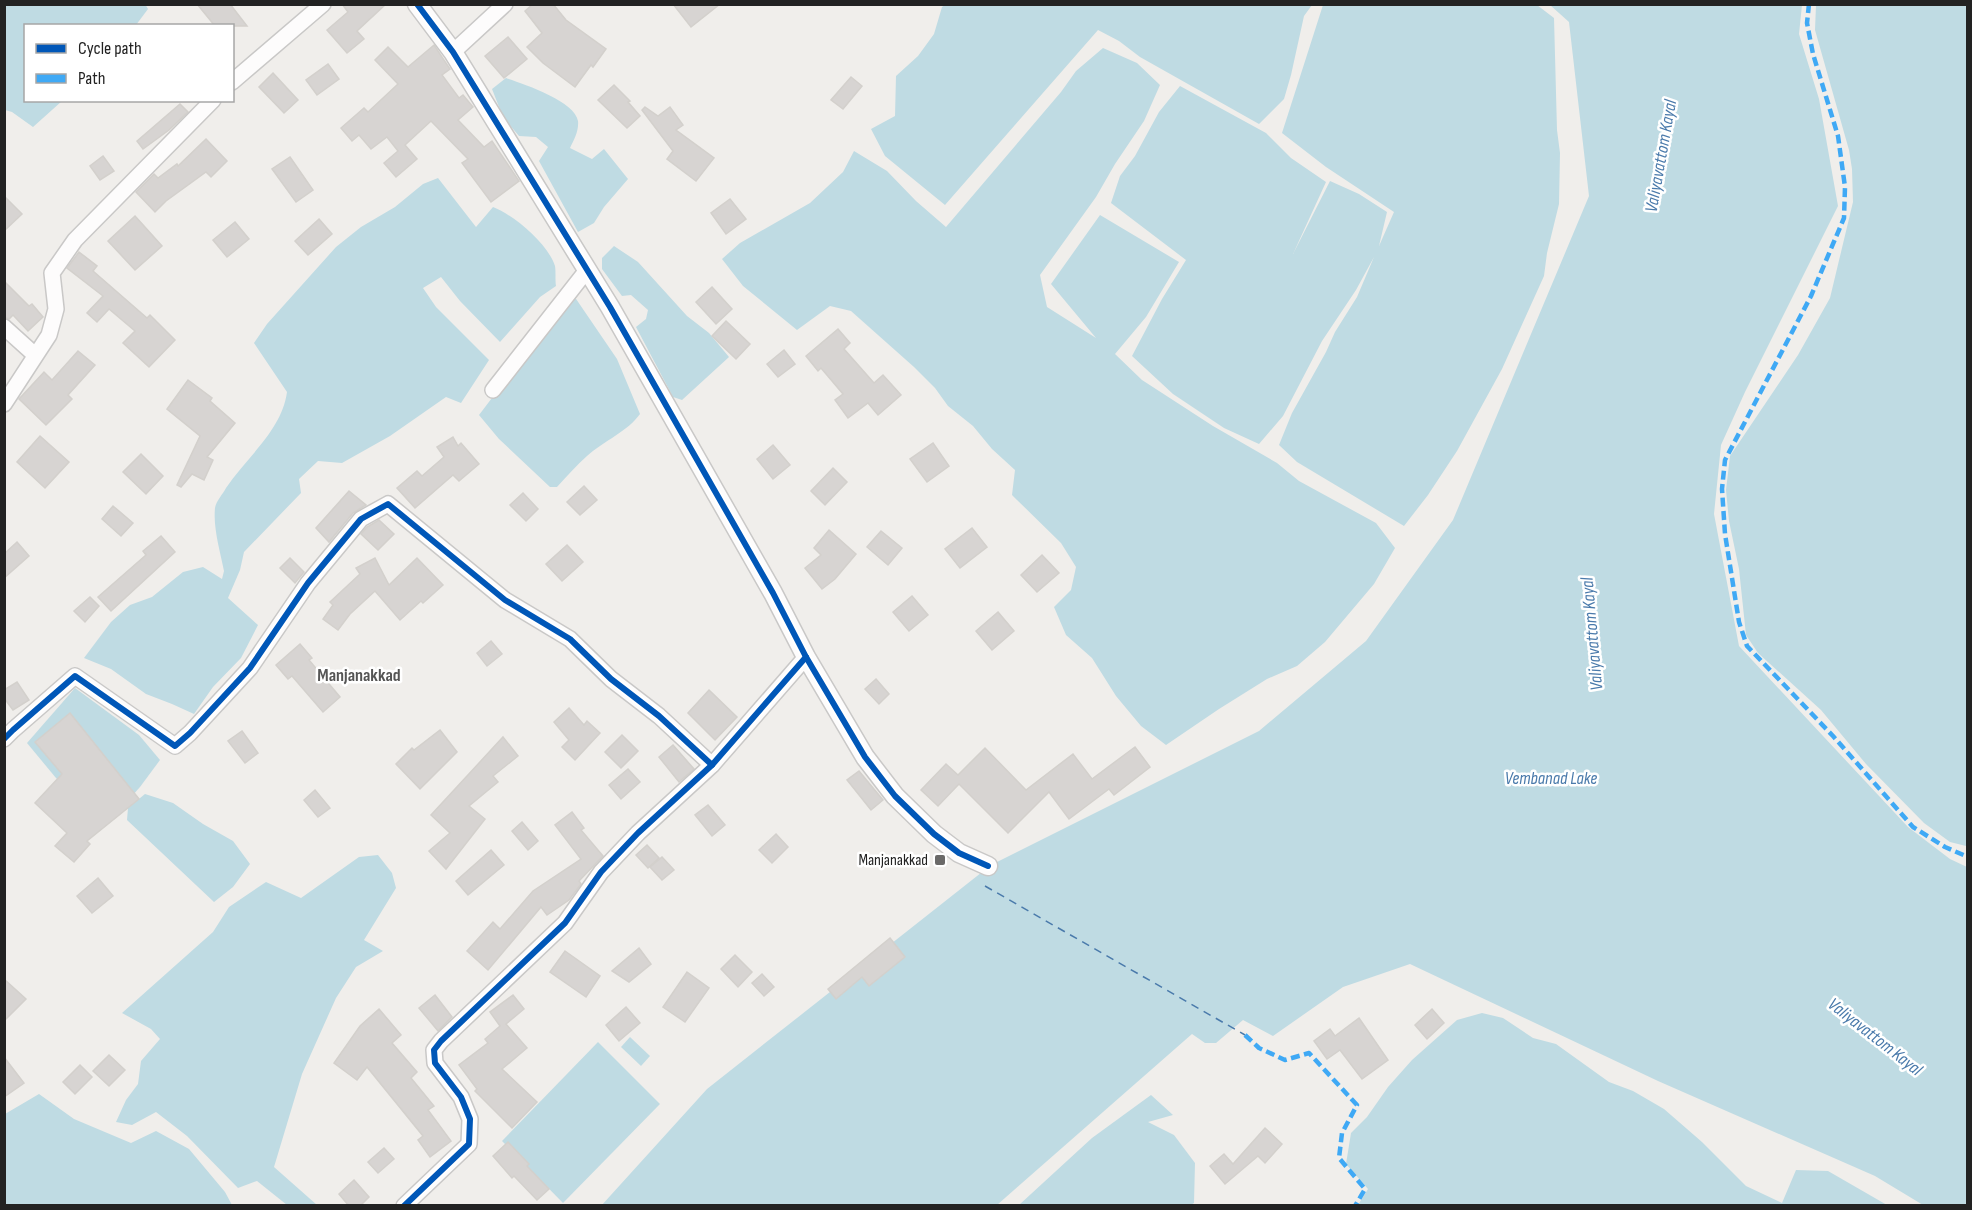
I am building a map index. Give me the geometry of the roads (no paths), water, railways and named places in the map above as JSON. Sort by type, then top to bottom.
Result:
[{"type":"street","points":[[234,80],[323,4]]},
{"type":"street","points":[[417,4],[453,52],[610,307],[774,593],[806,657],[865,757],[895,796],[934,834],[959,853],[988,866]]},
{"type":"street","points":[[453,52],[505,4]]},
{"type":"street","points":[[4,404],[49,335],[57,309],[52,273],[57,265],[75,240],[211,102]]},
{"type":"street","points":[[493,390],[587,270]]},
{"type":"street","points":[[4,327],[35,356]]},
{"type":"street","points":[[4,739],[75,676],[175,746],[190,733],[249,668],[308,583],[361,519],[388,504],[505,600],[570,639],[611,679],[659,716],[712,765]]},
{"type":"street","points":[[404,1206],[469,1144],[470,1119],[461,1097],[435,1063],[434,1050],[565,923],[601,872],[638,833],[712,765],[806,657]]},
{"type":"water","points":[[5,4],[145,4],[148,9],[137,24],[24,24],[24,102],[61,102],[33,127],[12,112],[5,110]]},
{"type":"water","points":[[946,4],[1312,5],[1304,16],[1284,99],[1259,124],[1140,57],[1119,41],[1098,30],[945,205],[885,156],[871,129],[895,116],[896,76],[918,56],[934,34],[942,7]]},
{"type":"water","points":[[1323,5],[1537,5],[1554,18],[1557,130],[1560,153],[1559,204],[1544,276],[1502,369],[1457,451],[1404,526],[1297,462],[1279,445],[1292,413],[1335,332],[1357,297],[1374,257],[1356,290],[1322,341],[1283,416],[1259,444],[1224,428],[1173,394],[1132,356],[1186,260],[1111,203],[1120,176],[1135,156],[1159,112],[1180,86],[1266,133],[1291,158],[1326,182],[1293,254],[1330,181],[1359,194],[1387,212],[1379,246],[1394,212],[1326,167],[1282,133]]},
{"type":"water","name":"Vembanad Lake","points":[[1550,5],[1802,5],[1799,34],[1819,99],[1838,206],[1721,445],[1714,514],[1739,646],[1908,827],[1950,859],[1967,867],[1967,1205],[1923,1205],[1875,1176],[1658,1081],[1410,964],[1343,987],[1273,1036],[1243,1020],[1216,1043],[1205,1043],[1192,1034],[997,1205],[601,1206],[707,1089],[991,865],[1259,731],[1366,641],[1453,520],[1589,196],[1569,22]]},
{"type":"water","points":[[1816,5],[1967,5],[1966,846],[1950,842],[1924,823],[1866,764],[1821,710],[1758,653],[1746,635],[1739,569],[1729,521],[1726,490],[1730,456],[1798,355],[1830,298],[1853,202],[1849,150],[1815,30]]},
{"type":"water","points":[[1103,48],[1137,63],[1160,85],[1144,121],[1096,197],[1040,275],[1047,307],[1096,338],[1051,284],[1100,215],[1179,262],[1146,317],[1115,354],[1142,380],[1213,426],[1277,463],[1299,481],[1376,523],[1395,548],[1374,584],[1325,642],[1297,666],[1267,679],[1166,745],[1141,726],[1116,696],[1092,658],[1066,635],[1054,607],[1071,590],[1076,567],[1061,543],[1012,495],[1015,470],[992,449],[973,426],[948,406],[935,388],[914,367],[851,311],[830,306],[797,330],[743,286],[722,259],[740,243],[810,203],[843,172],[854,151],[887,171],[946,227],[1061,92],[1076,71]]},
{"type":"water","points":[[506,78],[548,94],[568,107],[578,121],[575,139],[570,148],[592,159],[604,149],[628,179],[604,207],[594,223],[578,232],[539,161],[548,147],[536,137],[519,136],[503,117],[492,89]]},
{"type":"water","points":[[438,178],[476,227],[493,207],[511,216],[529,231],[551,257],[555,266],[556,286],[540,297],[500,342],[460,301],[441,277],[423,288],[436,307],[489,360],[461,403],[446,397],[390,436],[342,463],[318,461],[299,479],[301,493],[244,552],[240,570],[228,598],[258,625],[241,658],[213,687],[194,714],[146,694],[111,669],[84,658],[111,622],[130,605],[152,597],[183,572],[203,567],[222,579],[224,571],[216,531],[216,505],[234,477],[271,431],[284,406],[287,392],[254,343],[267,324],[336,247],[361,227],[395,207],[423,184]]},
{"type":"water","points":[[614,246],[638,262],[687,316],[709,333],[729,357],[682,400],[673,397],[636,327],[646,319],[648,310],[631,295],[622,296],[602,269],[602,258]]},
{"type":"water","points":[[572,293],[617,359],[640,414],[629,426],[587,456],[557,487],[550,487],[499,439],[479,415]]},
{"type":"water","points":[[75,688],[139,735],[160,760],[109,822],[79,800],[56,778],[27,743]]},
{"type":"water","points":[[145,794],[173,803],[233,841],[250,864],[233,887],[214,902],[127,820],[128,808]]},
{"type":"water","points":[[378,855],[392,873],[396,888],[364,940],[383,951],[356,967],[336,998],[302,1074],[274,1167],[317,1205],[287,1205],[257,1181],[238,1188],[187,1136],[156,1112],[132,1125],[116,1122],[126,1100],[138,1084],[141,1061],[160,1039],[151,1029],[122,1013],[213,932],[229,907],[266,882],[301,898],[359,857]]},
{"type":"water","points":[[1482,1013],[1503,1018],[1533,1038],[1556,1044],[1609,1082],[1633,1091],[1664,1109],[1702,1142],[1746,1186],[1782,1203],[1796,1170],[1828,1171],[1887,1205],[1358,1205],[1368,1189],[1346,1164],[1351,1133],[1367,1117],[1388,1087],[1412,1060],[1457,1020]]},
{"type":"water","points":[[630,1037],[650,1056],[641,1066],[621,1047]]},
{"type":"water","points":[[598,1042],[660,1104],[563,1203],[502,1141]]},
{"type":"water","points":[[39,1094],[74,1119],[131,1143],[156,1131],[189,1149],[225,1192],[232,1205],[5,1205],[5,1114]]},
{"type":"water","points":[[1151,1095],[1173,1115],[1148,1122],[1174,1135],[1195,1163],[1194,1203],[1189,1206],[1019,1205],[1092,1138]]},
{"type":"place","name":"Manjanakkad","points":[[940,860]]},
{"type":"district","name":"Manjanakkad","points":[[359,675]]},
{"type":"water label","name":"Valiyavattom Kayal","points":[[1661,156]]},
{"type":"water label","name":"Valiyavattom Kayal","points":[[1592,634]]},
{"type":"water label","name":"Valiyavattom Kayal","points":[[1875,1037]]}]
